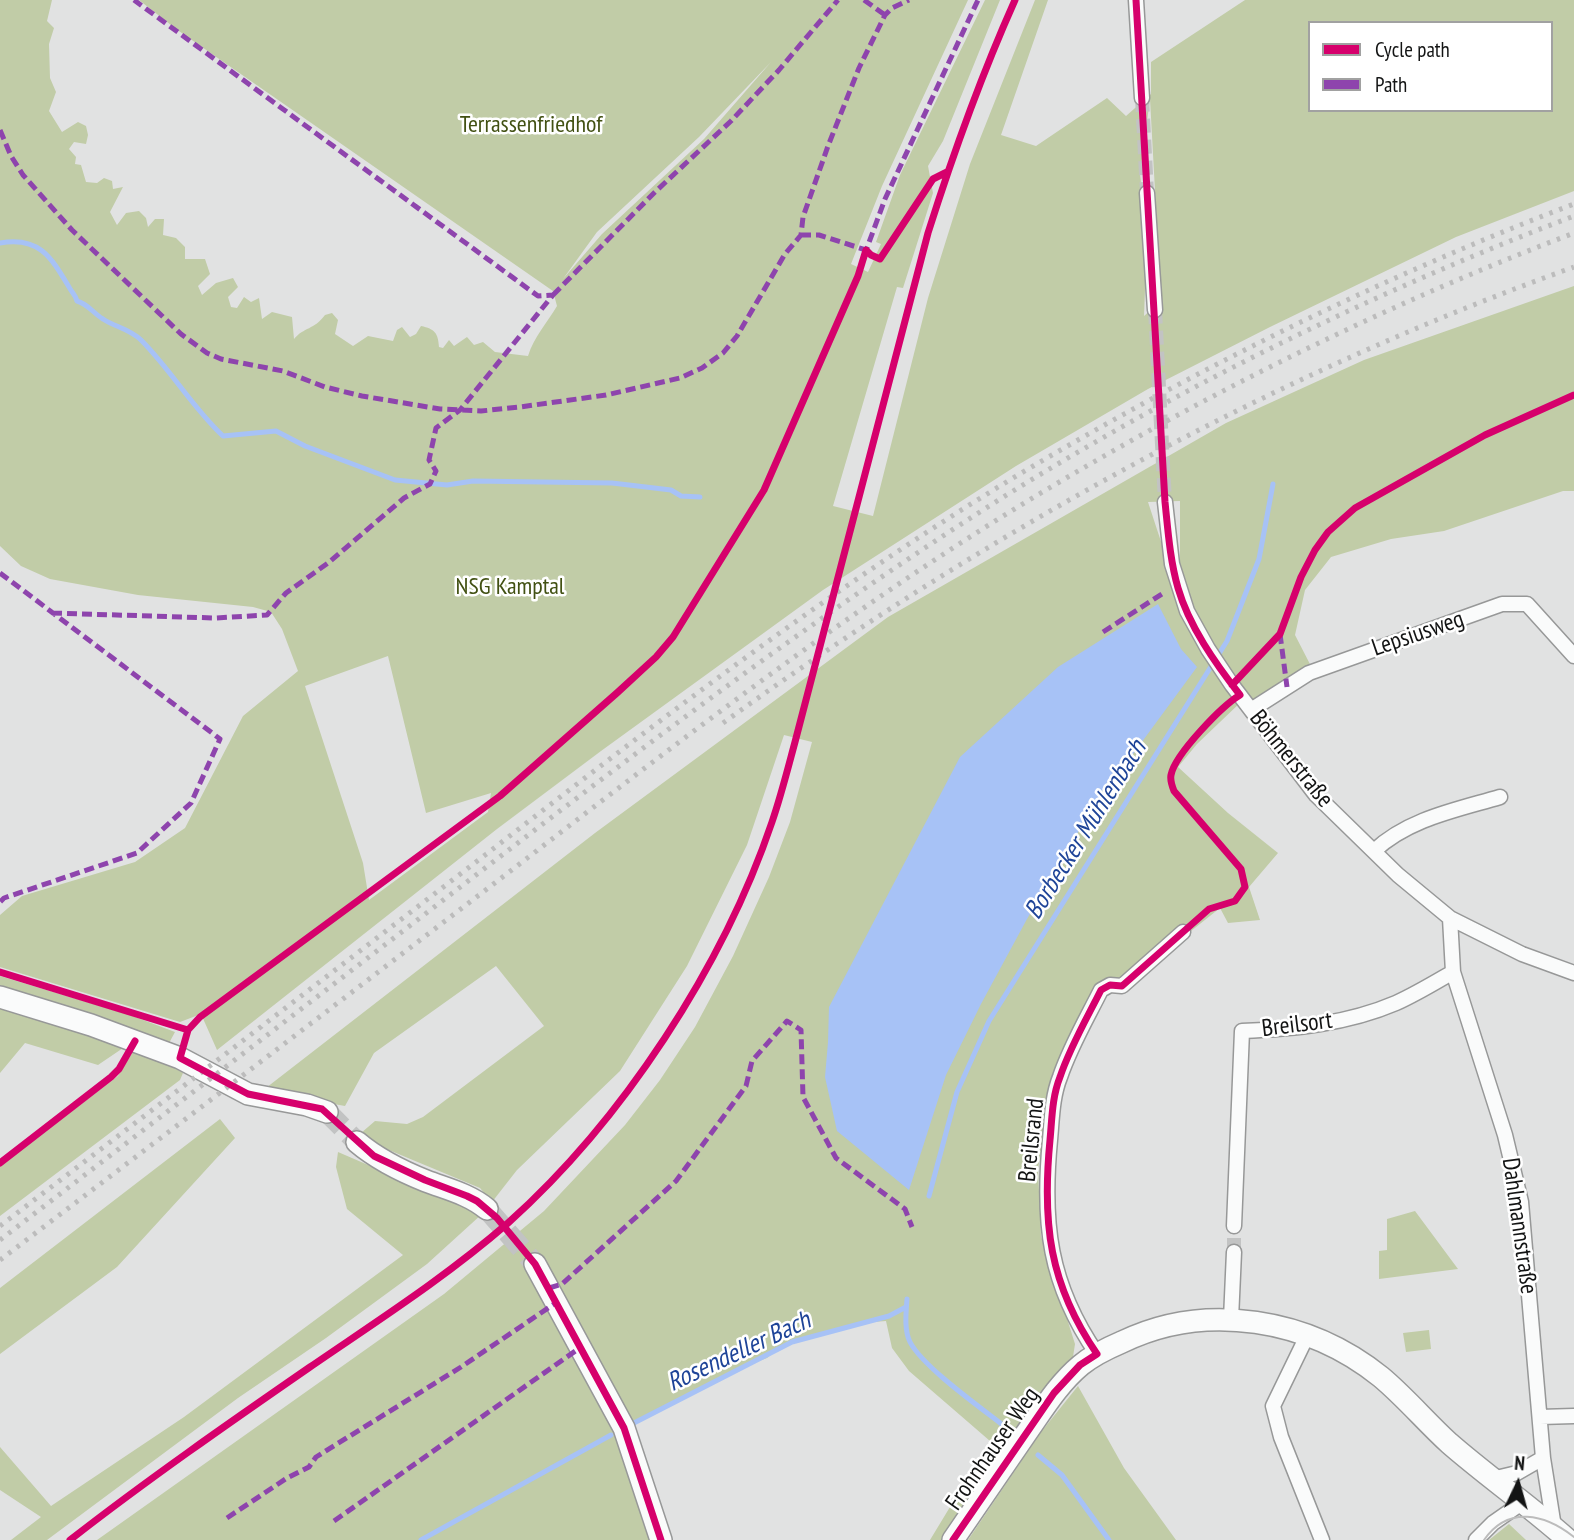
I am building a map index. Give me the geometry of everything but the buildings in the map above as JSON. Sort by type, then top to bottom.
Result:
[{"type":"street","points":[[1136,0],[1142,98]]},
{"type":"street","points":[[1147,193],[1155,310]]},
{"type":"street","name":"Böhmerstraße","points":[[1165,502],[1172,564],[1187,611],[1227,677],[1316,795],[1450,918],[1522,954],[1574,973]]},
{"type":"street","name":"Lepsiusweg","points":[[1251,710],[1309,673],[1502,604],[1527,604],[1574,656]]},
{"type":"street","points":[[1374,851],[1409,825],[1500,797]]},
{"type":"street","name":"Dahlmannstraße","points":[[1450,918],[1453,972],[1515,1171],[1525,1236],[1544,1458],[1561,1534]]},
{"type":"street","name":"Breilsrand","points":[[1097,1354],[1078,1326],[1059,1279],[1050,1245],[1046,1208],[1054,1101],[1059,1077],[1101,990],[1110,985],[1122,986],[1183,933]]},
{"type":"street","name":"Breilsort","points":[[1234,1226],[1242,1031],[1311,1026],[1370,1012],[1419,992],[1453,972]]},
{"type":"street","points":[[0,997],[169,1053],[248,1094],[307,1105],[327,1112]]},
{"type":"street","points":[[357,1142],[382,1160],[467,1196],[487,1209]]},
{"type":"street","points":[[1231,1319],[1234,1252]]},
{"type":"street","points":[[535,1264],[624,1428],[661,1540]]},
{"type":"street","name":"Frohnhauser Weg","points":[[953,1540],[1054,1394],[1080,1366],[1131,1337],[1162,1327],[1196,1320],[1231,1319],[1264,1324],[1307,1336],[1357,1360],[1381,1377],[1448,1443],[1561,1534]]},
{"type":"street","points":[[1307,1336],[1273,1406],[1281,1437],[1322,1540]]},
{"type":"street","points":[[1540,1417],[1568,1416]]},
{"type":"street","points":[[1492,1479],[1517,1473],[1544,1458]]},
{"type":"street","points":[[1476,1540],[1493,1522],[1523,1502]]},
{"type":"green space","points":[[0,0],[52,0],[47,21],[54,28],[49,44],[50,78],[56,92],[49,111],[62,132],[78,122],[86,126],[86,144],[74,142],[69,149],[76,157],[75,164],[81,165],[86,182],[97,183],[104,178],[112,181],[113,189],[123,187],[110,212],[117,225],[126,213],[139,211],[146,218],[148,227],[155,219],[164,219],[163,235],[176,238],[185,247],[185,259],[205,259],[210,274],[198,286],[202,295],[216,283],[233,278],[238,287],[228,297],[231,307],[237,308],[244,297],[251,302],[259,298],[262,319],[272,312],[292,317],[294,339],[325,315],[332,313],[338,320],[335,334],[353,346],[368,336],[393,341],[397,330],[402,327],[410,337],[416,334],[421,326],[435,332],[439,347],[443,348],[449,340],[454,346],[467,337],[474,345],[483,342],[495,352],[528,356],[537,336],[557,306],[553,291],[176,29],[139,0],[968,0],[882,186],[851,264],[868,272],[881,244],[876,242],[900,175],[985,0],[1000,0],[943,141],[928,166],[933,193],[903,288],[897,287],[833,506],[873,516],[928,298],[970,164],[1035,0],[1048,0],[1001,135],[1036,146],[1107,98],[1126,116],[1151,94],[1151,62],[1245,0],[1574,0],[1574,191],[1456,237],[1270,327],[1148,389],[1016,466],[823,590],[601,751],[497,829],[217,1050],[201,1014],[180,1022],[0,967],[0,915],[22,896],[135,862],[185,828],[243,716],[298,671],[282,629],[271,612],[253,607],[138,595],[50,579],[21,566],[0,546]],"holes":[[[771,62],[704,139],[602,234],[563,279],[597,232],[699,137]],[[1150,99],[1161,301],[1144,316],[1147,238],[1140,174]],[[388,656],[426,813],[491,793],[488,812],[369,900],[363,863],[305,686]]]},
{"type":"green space","points":[[1574,286],[1574,491],[1563,491],[1444,531],[1391,539],[1331,557],[1305,590],[1295,635],[1313,670],[1251,708],[1228,678],[1189,610],[1180,567],[1180,501],[1148,502],[1168,563],[1174,592],[1183,613],[1223,678],[1242,701],[1197,744],[1178,767],[1228,813],[1278,853],[1249,887],[1260,920],[1228,923],[1220,908],[1186,935],[1180,930],[1124,977],[1121,984],[1109,983],[1099,988],[1056,1075],[1049,1100],[1038,1169],[1041,1236],[1075,1344],[1073,1357],[1050,1383],[943,1540],[930,1540],[990,1441],[909,1371],[892,1348],[886,1321],[860,1323],[786,1343],[767,1358],[738,1369],[616,1434],[651,1540],[97,1540],[444,1294],[544,1211],[625,1125],[660,1080],[695,1027],[733,956],[769,877],[790,822],[812,742],[784,735],[747,845],[687,966],[620,1071],[517,1170],[492,1202],[480,1188],[384,1148],[361,1133],[375,1121],[407,1124],[423,1117],[544,1026],[496,966],[374,1053],[345,1106],[262,1091],[595,833],[888,617],[1226,423],[1364,360]]},
{"type":"green space","points":[[0,976],[130,1015],[175,1032],[168,1045],[0,989]]},
{"type":"green space","points":[[0,1006],[126,1046],[98,1065],[25,1043],[0,1073]]},
{"type":"green space","points":[[134,1050],[162,1060],[183,1073],[180,1080],[0,1216],[0,1166],[118,1076]]},
{"type":"green space","points":[[220,1119],[235,1138],[117,1267],[0,1354],[0,1288]]},
{"type":"green space","points":[[338,1152],[482,1214],[427,1264],[238,1398],[47,1540],[11,1540],[41,1517],[0,1490],[0,1447],[51,1506],[184,1417],[403,1255],[347,1209],[336,1167]]},
{"type":"green space","points":[[1415,1211],[1458,1269],[1379,1279],[1379,1251],[1387,1250],[1387,1219]]},
{"type":"green space","points":[[1429,1330],[1431,1349],[1406,1352],[1403,1333]]},
{"type":"green space","points":[[1078,1386],[1124,1468],[1176,1540],[968,1540],[1041,1432]]},
{"type":"green space","points":[[1509,1524],[1526,1540],[1489,1540]]},
{"type":"water","points":[[1158,604],[1181,649],[1197,667],[1133,754],[1110,778],[1027,919],[946,1075],[909,1190],[837,1131],[825,1077],[829,1007],[960,757],[1058,667]]},
{"type":"waterway","points":[[0,243],[25,243],[42,251],[56,266],[77,301],[141,340],[223,436],[276,431],[305,446],[395,480],[447,485],[473,481],[612,483],[671,490],[681,496],[700,497]]},
{"type":"waterway","name":"Borbecker Mühlenbach","points":[[929,1196],[957,1092],[989,1021],[1227,641],[1259,559],[1273,484]]},
{"type":"waterway","name":"Borbecker Mühlenbach","points":[[907,1299],[907,1332],[917,1352],[953,1386],[1004,1426]]},
{"type":"waterway","name":"Rosendeller Bach","points":[[630,1425],[792,1342],[889,1316],[906,1307]]},
{"type":"waterway","name":"Rosendeller Bach","points":[[421,1540],[611,1435]]},
{"type":"waterway","name":"Borbecker Mühlenbach","points":[[1038,1455],[1062,1475],[1109,1540]]},
{"type":"tunnel","points":[[1142,98],[1147,193]]},
{"type":"tunnel","points":[[1155,310],[1165,502]]},
{"type":"tunnel","points":[[327,1112],[357,1142]]},
{"type":"tunnel","points":[[487,1209],[535,1264]]},
{"type":"tunnel","points":[[1234,1226],[1234,1252]]},
{"type":"tram line","points":[[1484,1540],[1504,1522],[1527,1517],[1551,1523],[1574,1537]]},
{"type":"railway","points":[[0,1226],[681,705],[811,611],[945,521],[1080,439],[1218,364],[1429,263],[1574,204]]},
{"type":"railway","points":[[0,1240],[617,768],[746,672],[945,534],[1148,412],[1287,340],[1429,275],[1574,216]]},
{"type":"railway","points":[[0,1260],[747,691],[951,549],[1087,466],[1292,356],[1431,291],[1574,233]]},
{"type":"railway","points":[[723,723],[924,587],[1027,524],[1132,465],[1240,409],[1349,358],[1461,310],[1574,267]]},
{"type":"marked path","points":[[52,613],[215,618],[267,615],[286,593],[328,563],[404,498],[430,484],[436,471],[429,460],[436,428],[460,410],[553,295],[538,296],[134,0]]},
{"type":"marked path","points":[[553,295],[655,192],[731,121],[779,70],[838,0]]},
{"type":"marked path","points":[[864,0],[885,15]]},
{"type":"marked path","points":[[0,130],[23,175],[72,230],[181,334],[207,353],[221,359],[283,371],[325,387],[362,396],[440,409],[481,411],[606,395],[680,378],[702,368],[723,353],[737,336],[785,254],[801,235],[803,217],[828,146],[859,68],[885,15],[892,8],[909,0]]},
{"type":"marked path","points":[[864,256],[885,199],[978,0]]},
{"type":"marked path","points":[[801,235],[819,235],[866,250],[870,254]]},
{"type":"marked path","points":[[0,573],[220,739],[191,803],[137,853],[4,898],[0,902]]},
{"type":"marked path","points":[[1103,632],[1165,592]]},
{"type":"marked path","points":[[1280,634],[1287,687]]},
{"type":"marked path","points":[[549,1288],[562,1284],[676,1181],[746,1086],[752,1061],[787,1021],[801,1030],[803,1097],[836,1158],[905,1209],[912,1227]]},
{"type":"marked path","points":[[227,1518],[287,1478],[309,1467],[316,1457],[461,1367],[557,1302]]},
{"type":"marked path","points":[[334,1521],[581,1347]]},
{"type":"cycle path","points":[[70,1540],[188,1452],[436,1280],[508,1223],[550,1182],[629,1090],[697,986],[751,877],[775,812],[928,233],[968,115],[1015,0]]},
{"type":"cycle path","points":[[953,1540],[1054,1393],[1080,1365],[1097,1354],[1068,1303],[1052,1252],[1049,1226],[1047,1199],[1053,1108],[1057,1085],[1069,1055],[1101,990],[1110,985],[1122,986],[1209,909],[1235,901],[1245,887],[1241,869],[1174,791],[1171,781],[1174,766],[1190,743],[1240,695],[1212,657],[1189,616],[1178,588],[1171,556],[1165,502],[1136,0]]},
{"type":"cycle path","points":[[661,1540],[624,1428],[535,1264],[497,1218],[477,1201],[374,1156],[322,1109],[248,1094],[180,1058],[188,1030],[200,1017],[500,796],[656,657],[673,637],[764,490],[858,276],[866,250],[880,259],[933,179],[947,172]]},
{"type":"cycle path","points":[[1232,685],[1280,634],[1301,577],[1315,550],[1328,532],[1355,508],[1485,435],[1574,395]]},
{"type":"cycle path","points":[[0,972],[188,1030]]},
{"type":"cycle path","points":[[0,1163],[111,1077],[119,1069],[135,1041]]},
{"type":"park label","name":"Terrassenfriedhof","points":[[531,125]]},
{"type":"park label","name":"NSG Kamptal","points":[[510,587]]}]
